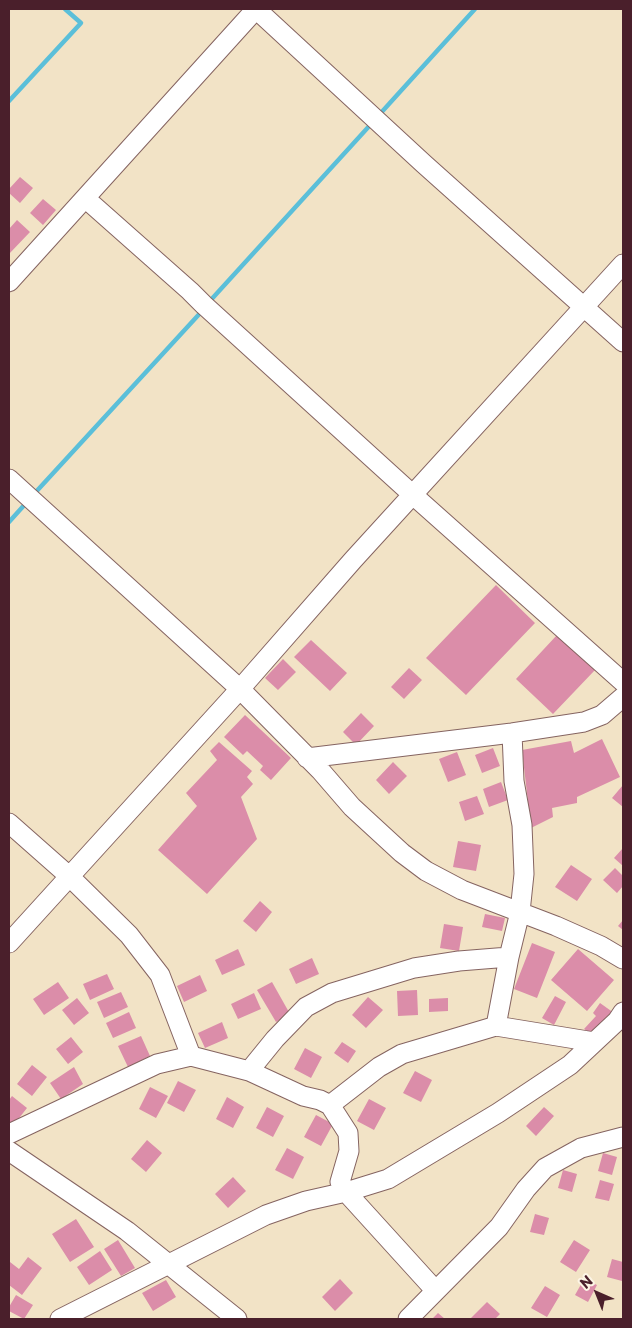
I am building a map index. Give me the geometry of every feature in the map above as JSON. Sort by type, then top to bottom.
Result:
[{"type":"street","points":[[9,282],[256,9],[424,164],[623,342]]},
{"type":"street","points":[[85,198],[623,682]]},
{"type":"street","points":[[9,943],[623,264]]},
{"type":"street","points":[[9,479],[240,689],[352,807],[402,853],[426,871],[462,890],[601,946],[623,959]]},
{"type":"street","points":[[307,758],[512,733],[584,722],[602,715],[623,697]]},
{"type":"street","points":[[496,1026],[520,912],[524,874],[522,835],[514,781],[512,733]]},
{"type":"street","points":[[9,823],[70,876],[129,934],[160,975],[191,1056]]},
{"type":"street","points":[[249,1071],[275,1039],[306,1007],[332,993],[414,968],[460,960],[509,957]]},
{"type":"street","points":[[60,1319],[266,1215],[306,1201],[346,1192],[388,1179],[481,1123],[570,1065],[623,1012]]},
{"type":"street","points":[[330,1105],[379,1067],[402,1054],[496,1026],[594,1042]]},
{"type":"street","points":[[9,1134],[158,1064],[191,1056],[249,1071],[303,1096],[320,1100],[330,1105],[348,1133],[349,1151],[340,1182],[346,1192],[436,1290]]},
{"type":"street","points":[[408,1319],[499,1227],[526,1189],[545,1168],[581,1148],[623,1137]]},
{"type":"street","points":[[12,1159],[92,1206],[170,1263],[194,1286],[237,1319]]},
{"type":"building","points":[[20,177],[33,188],[20,203],[9,193],[9,189]]},
{"type":"building","points":[[43,199],[56,210],[43,225],[30,213]]},
{"type":"building","points":[[17,220],[30,232],[9,254],[9,229]]},
{"type":"building","points":[[496,585],[535,623],[466,695],[426,658]]},
{"type":"building","points":[[557,635],[595,670],[553,714],[516,679]]},
{"type":"building","points":[[311,640],[347,673],[330,691],[294,657]]},
{"type":"building","points":[[283,659],[296,672],[278,690],[265,678]]},
{"type":"building","points":[[409,668],[422,680],[404,699],[391,687]]},
{"type":"building","points":[[361,713],[374,726],[356,745],[343,732]]},
{"type":"building","points":[[245,715],[291,758],[271,780],[260,770],[263,766],[247,751],[243,755],[224,737]]},
{"type":"building","points":[[602,739],[620,777],[577,797],[577,803],[552,808],[553,817],[531,828],[522,750],[571,741],[574,753]]},
{"type":"building","points":[[219,742],[252,771],[247,777],[253,784],[241,797],[257,839],[207,894],[158,850],[197,806],[186,793],[217,760],[210,751]]},
{"type":"building","points":[[493,748],[500,766],[482,773],[475,755]]},
{"type":"building","points":[[457,752],[466,775],[448,782],[439,759]]},
{"type":"building","points":[[393,762],[407,776],[389,794],[376,780]]},
{"type":"building","points":[[501,782],[508,800],[489,807],[483,789]]},
{"type":"building","points":[[623,785],[623,807],[612,798]]},
{"type":"building","points":[[477,796],[484,814],[465,821],[459,802]]},
{"type":"building","points":[[458,841],[481,845],[476,871],[453,867]]},
{"type":"building","points":[[623,848],[623,866],[614,858]]},
{"type":"building","points":[[571,865],[592,879],[577,901],[555,887]]},
{"type":"building","points":[[615,868],[623,876],[623,886],[617,893],[603,880]]},
{"type":"building","points":[[260,901],[272,912],[256,932],[243,921]]},
{"type":"building","points":[[485,914],[505,918],[502,931],[482,927]]},
{"type":"building","points":[[623,920],[623,930],[618,926]]},
{"type":"building","points":[[444,924],[463,927],[459,951],[440,948]]},
{"type":"building","points":[[532,943],[555,952],[537,998],[514,989]]},
{"type":"building","points":[[238,949],[245,965],[222,975],[215,960]]},
{"type":"building","points":[[578,949],[614,980],[587,1011],[551,980]]},
{"type":"building","points":[[312,958],[319,974],[296,984],[289,969]]},
{"type":"building","points":[[107,974],[114,989],[90,1000],[83,984]]},
{"type":"building","points":[[200,975],[207,991],[184,1002],[177,986]]},
{"type":"building","points":[[58,982],[69,998],[44,1015],[33,999]]},
{"type":"building","points":[[272,982],[290,1014],[276,1022],[257,990]]},
{"type":"building","points":[[417,990],[418,1015],[398,1016],[397,991]]},
{"type":"building","points":[[121,992],[128,1007],[104,1018],[97,1002]]},
{"type":"building","points":[[254,993],[261,1009],[238,1019],[231,1004]]},
{"type":"building","points":[[555,996],[566,1002],[554,1025],[542,1018]]},
{"type":"building","points":[[368,997],[383,1010],[366,1028],[352,1015]]},
{"type":"building","points":[[77,998],[89,1013],[74,1025],[62,1010]]},
{"type":"building","points":[[448,998],[448,1011],[429,1012],[429,999]]},
{"type":"building","points":[[600,1003],[614,1013],[594,1036],[584,1029],[596,1016],[593,1013]]},
{"type":"building","points":[[129,1012],[136,1028],[113,1038],[106,1023]]},
{"type":"building","points":[[222,1022],[228,1038],[205,1048],[198,1033]]},
{"type":"building","points":[[141,1036],[150,1056],[128,1067],[118,1046]]},
{"type":"building","points":[[71,1037],[83,1052],[68,1064],[56,1049]]},
{"type":"building","points":[[342,1042],[356,1051],[348,1063],[334,1053]]},
{"type":"building","points":[[305,1048],[322,1057],[311,1078],[294,1069]]},
{"type":"building","points":[[32,1065],[47,1077],[32,1096],[17,1084]]},
{"type":"building","points":[[74,1067],[83,1084],[61,1099],[50,1083]]},
{"type":"building","points":[[415,1071],[432,1080],[421,1102],[403,1093]]},
{"type":"building","points":[[178,1081],[196,1090],[184,1112],[167,1103]]},
{"type":"building","points":[[150,1087],[168,1096],[156,1118],[139,1109]]},
{"type":"building","points":[[12,1096],[27,1108],[12,1127],[9,1125],[9,1100]]},
{"type":"building","points":[[227,1097],[244,1107],[233,1128],[216,1119]]},
{"type":"building","points":[[369,1099],[386,1108],[374,1130],[357,1121]]},
{"type":"building","points":[[267,1107],[284,1116],[273,1137],[256,1128]]},
{"type":"building","points":[[544,1107],[554,1116],[536,1136],[526,1126]]},
{"type":"building","points":[[316,1115],[333,1124],[321,1146],[304,1137]]},
{"type":"building","points":[[147,1140],[162,1153],[146,1172],[131,1159]]},
{"type":"building","points":[[287,1148],[304,1157],[293,1179],[275,1170]]},
{"type":"building","points":[[603,1153],[617,1157],[612,1175],[598,1171]]},
{"type":"building","points":[[563,1170],[577,1174],[572,1192],[558,1188]]},
{"type":"building","points":[[233,1177],[246,1191],[228,1208],[215,1194]]},
{"type":"building","points":[[600,1180],[614,1184],[609,1201],[595,1198]]},
{"type":"building","points":[[535,1214],[549,1218],[544,1235],[530,1232]]},
{"type":"building","points":[[76,1219],[94,1247],[70,1262],[52,1234]]},
{"type":"building","points":[[118,1240],[135,1268],[121,1276],[104,1249]]},
{"type":"building","points":[[574,1240],[590,1250],[576,1272],[560,1262]]},
{"type":"building","points":[[100,1251],[112,1270],[89,1285],[77,1267]]},
{"type":"building","points":[[28,1257],[42,1268],[22,1295],[9,1285],[9,1263],[19,1269]]},
{"type":"building","points":[[612,1259],[623,1262],[622,1281],[607,1277]]},
{"type":"building","points":[[340,1279],[353,1293],[335,1311],[322,1297]]},
{"type":"building","points":[[584,1279],[597,1285],[588,1302],[575,1295]]},
{"type":"building","points":[[166,1280],[176,1297],[153,1311],[142,1293]]},
{"type":"building","points":[[545,1286],[560,1295],[547,1317],[531,1308]]},
{"type":"building","points":[[16,1295],[33,1305],[24,1319],[9,1311],[9,1307]]},
{"type":"building","points":[[487,1302],[500,1314],[495,1319],[470,1319]]},
{"type":"building","points":[[438,1313],[445,1319],[432,1319]]},
{"type":"waterway","points":[[9,101],[81,23],[65,9]]},
{"type":"waterway","points":[[379,115],[475,9]]},
{"type":"waterway","points":[[209,302],[372,123]]},
{"type":"waterway","points":[[34,494],[203,310]]},
{"type":"waterway","points":[[9,522],[27,502]]}]
